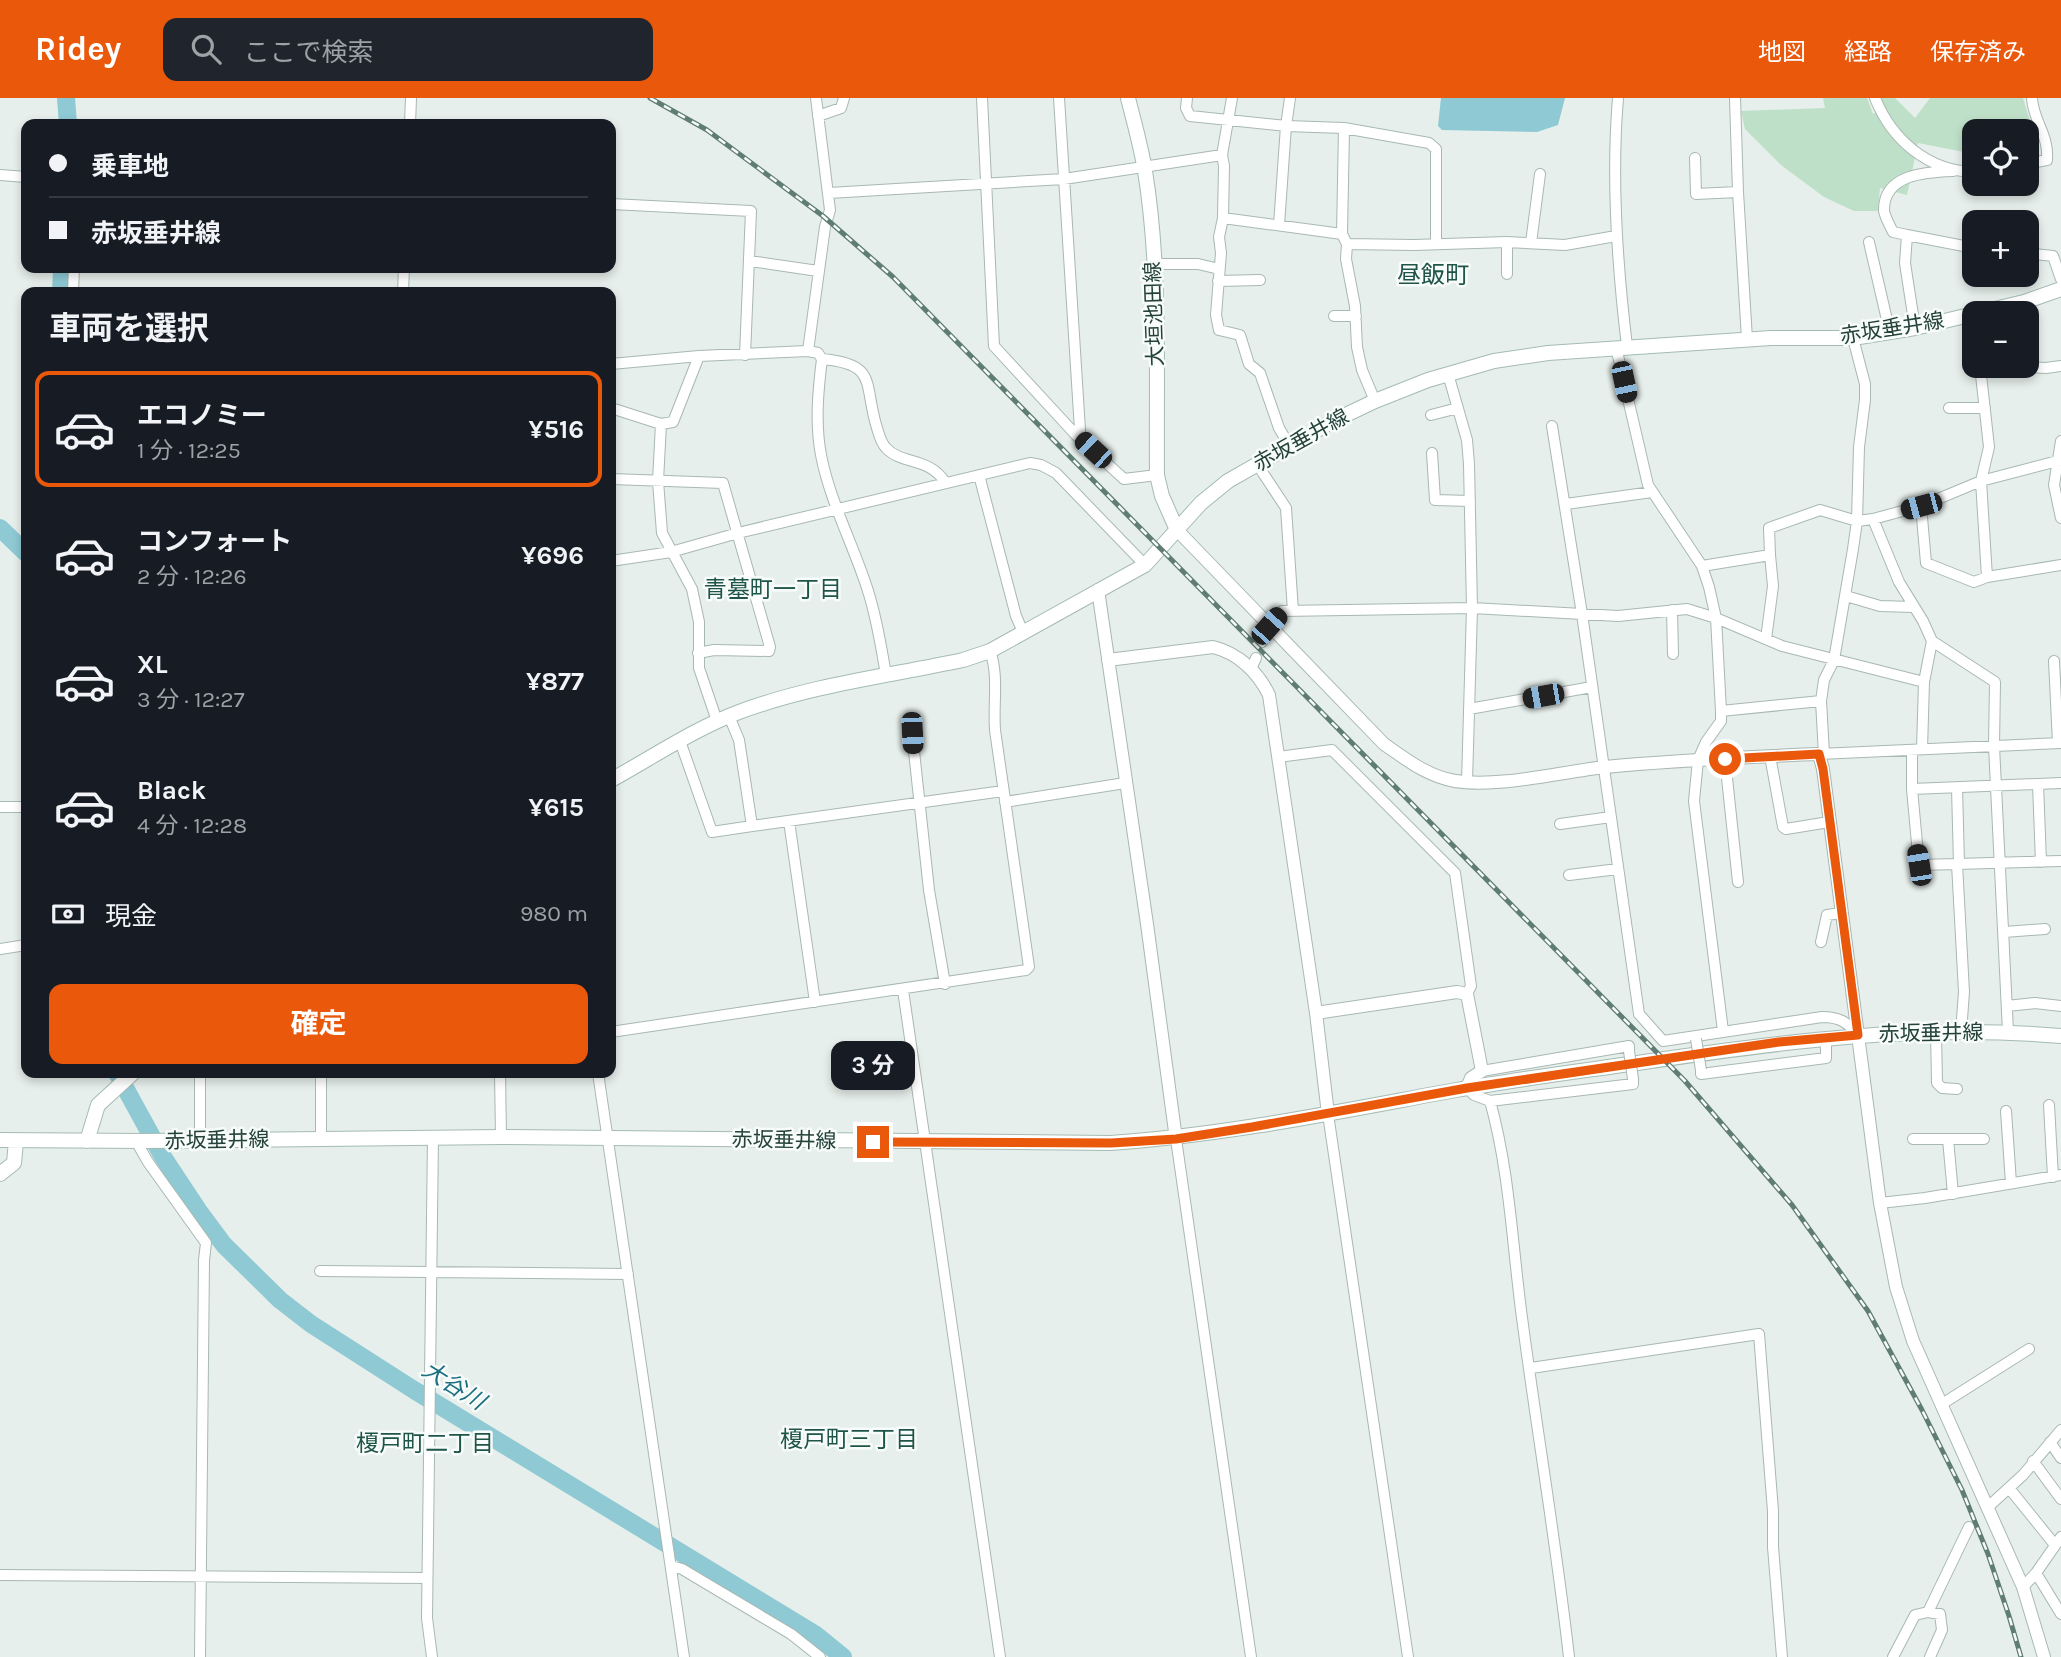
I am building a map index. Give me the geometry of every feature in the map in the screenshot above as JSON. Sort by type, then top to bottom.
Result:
[{"type":"main road","name":"大垣池田線","points":[[1128,98],[1144,168],[1153,264],[1157,475],[1162,496],[1177,530]]},
{"type":"main road","name":"赤坂垂井線","points":[[2027,301],[2061,289]]},
{"type":"main road","name":"赤坂垂井線","points":[[616,777],[723,719],[790,695],[963,660],[990,651],[1144,565],[1217,488],[1289,445],[1375,401],[1448,374],[1494,361],[1548,353],[1747,339],[1853,338],[1916,328],[1962,316]]},
{"type":"main road","name":"赤坂垂井線","points":[[0,1140],[501,1137],[1111,1143],[1176,1139],[1467,1088],[1779,1042],[1936,1032],[2008,1032],[2061,1036]]},
{"type":"main road","points":[[87,1141],[95,1112],[126,1078]]},
{"type":"main road","points":[[0,1174],[14,1163],[16,1141]]},
{"type":"street","points":[[410,119],[411,98]]},
{"type":"street","points":[[808,351],[818,271],[830,210],[816,98]]},
{"type":"street","points":[[818,116],[842,108],[844,98]]},
{"type":"street","points":[[982,98],[994,346],[1076,435],[1124,479],[1157,475]]},
{"type":"street","points":[[1059,98],[1080,430],[1076,435]]},
{"type":"street","points":[[1187,98],[1186,107],[1190,117],[1286,126],[1345,128],[1429,143],[1436,149],[1436,244]]},
{"type":"street","points":[[1232,98],[1222,155],[1223,218],[1216,315],[1219,330],[1240,335],[1249,364],[1260,373],[1279,428],[1289,445]]},
{"type":"street","points":[[1279,225],[1290,98]]},
{"type":"street","points":[[1618,98],[1615,134],[1616,236],[1622,347],[1641,461],[1647,485],[1702,566],[1716,618],[1721,721],[1706,742],[1698,760],[1694,801],[1723,1031]]},
{"type":"street","points":[[1735,98],[1747,339]]},
{"type":"street","points":[[1875,98],[1880,111],[1901,142],[1929,161],[1953,171]]},
{"type":"street","points":[[2032,98],[2037,119]]},
{"type":"street","points":[[2039,123],[2048,145],[2047,160],[2039,162]]},
{"type":"street","points":[[1345,128],[1346,259],[1360,359],[1375,401]]},
{"type":"street","points":[[829,193],[1064,179],[1222,155]]},
{"type":"street","points":[[1695,158],[1696,194],[1738,192]]},
{"type":"street","points":[[1962,171],[1925,172],[1898,180],[1888,194],[1884,212],[1893,232],[1962,246]]},
{"type":"street","points":[[1531,243],[1540,174]]},
{"type":"street","points":[[0,175],[21,177]]},
{"type":"street","points":[[616,204],[751,211],[745,355]]},
{"type":"street","points":[[1223,218],[1279,225],[1344,239],[1436,244],[1507,242],[1564,246],[1616,236]]},
{"type":"street","points":[[1906,235],[1905,263],[1916,328]]},
{"type":"street","points":[[1507,242],[1507,274]]},
{"type":"street","points":[[1869,242],[1890,333]]},
{"type":"street","points":[[2039,254],[2053,256],[2061,279]]},
{"type":"street","points":[[750,261],[818,271]]},
{"type":"street","points":[[1153,264],[1198,264],[1219,275],[1260,280]]},
{"type":"street","points":[[1334,316],[1356,316]]},
{"type":"street","points":[[1853,338],[1865,384],[1859,447],[1857,521],[1834,660],[1824,680],[1821,701],[1821,754],[1880,1203],[1896,1287],[1913,1341],[2023,1587],[2043,1657]]},
{"type":"street","points":[[616,364],[699,356],[808,351],[818,353],[822,359],[817,401],[820,454],[874,610],[886,675]]},
{"type":"street","points":[[616,410],[661,424],[673,422],[699,356]]},
{"type":"street","points":[[822,359],[838,360],[865,373],[871,408],[885,447],[895,454],[939,472],[945,482]]},
{"type":"street","points":[[2039,368],[2061,366]]},
{"type":"street","points":[[1448,374],[1467,440],[1470,501],[1472,608],[1467,782]]},
{"type":"street","points":[[1981,378],[1989,447],[1980,481],[1987,578]]},
{"type":"street","points":[[1431,415],[1458,408]]},
{"type":"street","points":[[1949,408],[1985,408]]},
{"type":"street","points":[[661,424],[658,479],[663,533],[692,589],[699,622],[699,668],[723,719],[739,740],[752,826]]},
{"type":"street","points":[[1552,426],[1583,614],[1639,1014],[1663,1041],[1836,1017],[1847,1022],[1858,1035]]},
{"type":"street","points":[[2061,441],[2054,485],[2061,518]]},
{"type":"street","points":[[1432,453],[1435,500],[1470,501]]},
{"type":"street","points":[[1766,639],[1773,586],[1769,528],[1821,510],[1857,521],[1873,519],[1921,506],[1980,481],[2059,460]]},
{"type":"street","points":[[616,560],[671,552],[837,508],[1030,463],[1056,473],[1144,565]]},
{"type":"street","points":[[1257,464],[1286,508],[1293,611]]},
{"type":"street","points":[[979,475],[1016,616],[1023,632]]},
{"type":"street","points":[[616,479],[723,483],[770,647],[769,651],[714,650],[698,653]]},
{"type":"street","points":[[1566,505],[1652,492]]},
{"type":"street","points":[[1921,506],[1926,563],[1975,582],[2061,565]]},
{"type":"street","points":[[1873,519],[1899,582],[1932,641],[1995,682],[1994,746],[2008,1032]]},
{"type":"street","points":[[1177,530],[1384,744],[1413,765],[1435,776],[1467,782],[1698,760],[2060,743],[2054,661]]},
{"type":"street","points":[[1702,566],[1770,555]]},
{"type":"street","points":[[1098,590],[1251,1657]]},
{"type":"street","points":[[1846,596],[1880,606],[1913,607]]},
{"type":"street","points":[[1262,642],[1269,626],[1282,611],[1472,608],[1618,616],[1687,609],[1766,639],[1834,660],[1924,682]]},
{"type":"street","points":[[1672,610],[1673,654]]},
{"type":"street","points":[[1932,641],[1924,682],[1912,789],[1919,865],[2061,861]]},
{"type":"street","points":[[1108,660],[1213,647],[1229,651],[1253,664],[1269,695],[1408,1657]]},
{"type":"street","points":[[616,1031],[945,984],[1026,970],[1029,967],[994,716],[995,666],[990,651]]},
{"type":"street","points":[[1469,709],[1592,687]]},
{"type":"street","points":[[1721,711],[1821,701]]},
{"type":"street","points":[[912,733],[929,890],[945,984]]},
{"type":"street","points":[[680,741],[712,832],[918,803],[1125,783]]},
{"type":"street","points":[[1278,757],[1332,750],[1455,873],[1471,986],[1467,994],[1482,1071]]},
{"type":"street","points":[[1770,756],[1783,827],[1786,829],[1829,822]]},
{"type":"street","points":[[1725,759],[1738,882]]},
{"type":"street","points":[[1912,789],[2061,783]]},
{"type":"street","points":[[2038,784],[2041,862]]},
{"type":"street","points":[[1957,788],[1964,992],[1961,1032]]},
{"type":"street","points":[[0,807],[21,807]]},
{"type":"street","points":[[1560,824],[1611,817]]},
{"type":"street","points":[[789,821],[815,1002]]},
{"type":"street","points":[[1569,875],[1618,869]]},
{"type":"street","points":[[1821,942],[1827,915],[1842,913]]},
{"type":"street","points":[[2004,932],[2045,929]]},
{"type":"street","points":[[0,949],[21,946]]},
{"type":"street","points":[[903,990],[1000,1657]]},
{"type":"street","points":[[1316,1013],[1457,992],[1467,994]]},
{"type":"street","points":[[2007,1006],[2035,1003],[2061,1006]]},
{"type":"street","points":[[1936,1032],[1937,1083],[1942,1088],[1956,1089]]},
{"type":"street","points":[[1695,1037],[1701,1074],[1826,1058],[1826,1038]]},
{"type":"street","points":[[1629,1046],[1633,1084],[1490,1101],[1474,1096],[1467,1088],[1471,1078],[1482,1071],[1629,1046]]},
{"type":"street","points":[[200,1078],[200,1140]]},
{"type":"street","points":[[321,1078],[321,1139]]},
{"type":"street","points":[[500,1078],[501,1137]]},
{"type":"street","points":[[599,1078],[684,1657]]},
{"type":"street","points":[[1490,1101],[1501,1139],[1569,1657]]},
{"type":"street","points":[[1880,1203],[1953,1194],[2057,1176],[2049,1105]]},
{"type":"street","points":[[2006,1111],[2011,1183]]},
{"type":"street","points":[[432,1657],[427,1618],[427,1578],[433,1137]]},
{"type":"street","points":[[1913,1139],[1984,1139]]},
{"type":"street","points":[[1948,1139],[1953,1194]]},
{"type":"street","points":[[140,1141],[148,1162],[206,1243],[200,1657]]},
{"type":"street","points":[[320,1270],[628,1274]]},
{"type":"street","points":[[1531,1368],[1759,1334],[1782,1657]]},
{"type":"street","points":[[1942,1405],[2029,1349]]},
{"type":"street","points":[[1988,1507],[2009,1488],[2061,1430]]},
{"type":"street","points":[[2050,1442],[2061,1458]]},
{"type":"street","points":[[2033,1461],[2061,1499]]},
{"type":"street","points":[[2009,1488],[2058,1541],[2023,1587]]},
{"type":"street","points":[[1928,1612],[1969,1527]]},
{"type":"street","points":[[671,1563],[791,1634],[820,1657]]},
{"type":"street","points":[[2036,1573],[2061,1614]]},
{"type":"street","points":[[0,1575],[427,1578]]},
{"type":"street","points":[[1893,1657],[1915,1615],[1928,1612],[1940,1614],[1942,1630],[1930,1657]]},
{"type":"green space","points":[[1823,98],[1867,98],[1873,114],[1884,107],[1881,98],[1895,98],[1915,118],[1930,98],[2023,98],[2029,119],[1962,119],[1962,152],[1918,143],[1907,195],[1880,188],[1878,211],[1854,211],[1824,197],[1781,165],[1745,129],[1741,111],[1825,108]]},
{"type":"water","points":[[1441,98],[1565,98],[1558,125],[1537,132],[1442,130],[1438,126]]},
{"type":"waterway","name":"大谷川","points":[[66,98],[68,119]]},
{"type":"waterway","name":"大谷川","points":[[61,287],[62,273]]},
{"type":"waterway","points":[[0,528],[21,548]]},
{"type":"waterway","name":"大谷川","points":[[120,1078],[163,1157],[198,1210],[224,1245],[280,1300],[311,1324],[414,1390],[816,1635],[843,1657]]},
{"type":"railway","points":[[650,98],[707,130],[823,216],[893,277],[1685,1081],[1792,1205],[1868,1311],[1962,1490],[1988,1554],[2021,1657]]},
{"type":"district","name":"昼飯町","points":[[1433,275]]},
{"type":"district","name":"青墓町一丁目","points":[[773,589]]},
{"type":"district","name":"榎戸町三丁目","points":[[849,1439]]},
{"type":"district","name":"榎戸町二丁目","points":[[425,1443]]},
{"type":"route","points":[[873,1142],[1111,1143],[1176,1139],[1467,1088],[1779,1042],[1858,1035],[1819,754],[1725,759]]}]
